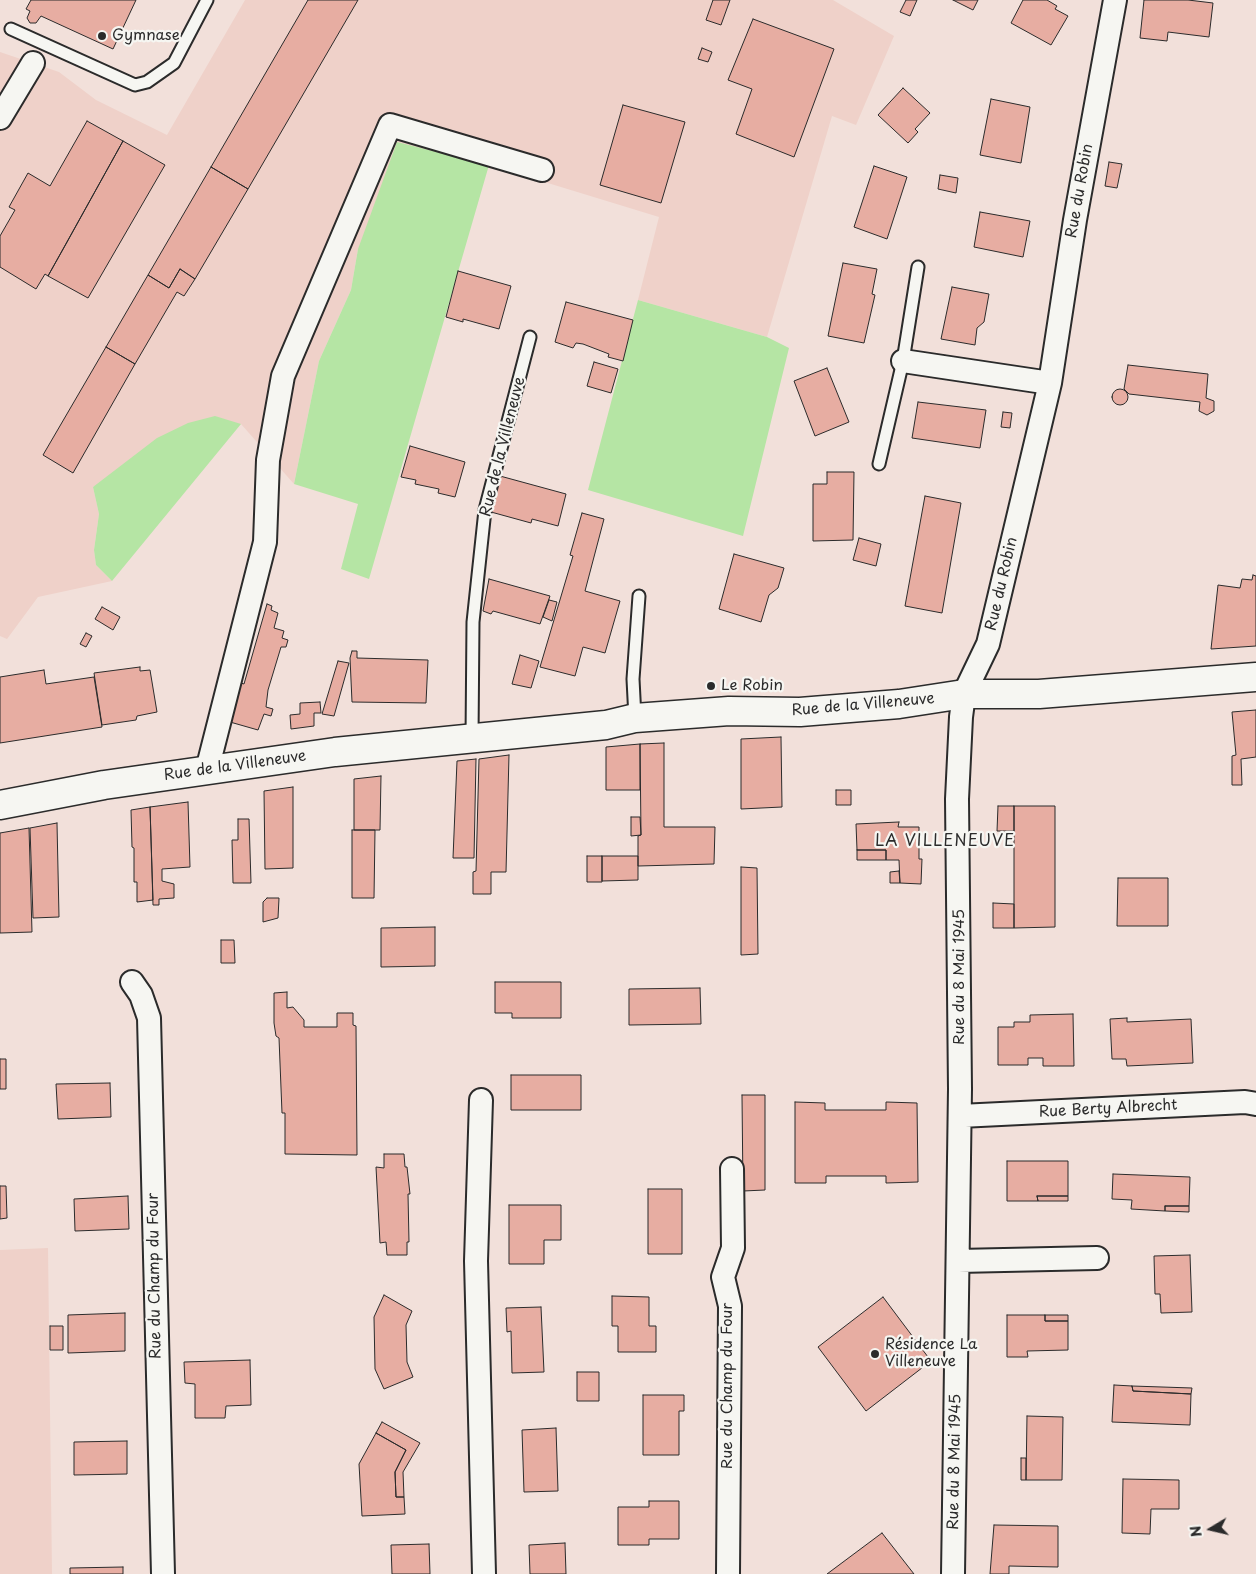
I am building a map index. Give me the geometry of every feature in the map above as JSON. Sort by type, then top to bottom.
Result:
[{"type":"main road","name":"Rue de la Villeneuve","points":[[0,804],[104,785],[335,752],[606,725],[635,718],[729,711],[800,712],[873,706],[964,694],[1039,694],[1256,677]]},
{"type":"street","name":"Rue du Robin","points":[[964,694],[988,644],[1050,383],[1074,220],[1114,0]]},
{"type":"street","points":[[0,118],[37,53]]},
{"type":"street","points":[[207,770],[265,542],[268,460],[283,376],[390,125],[542,170]]},
{"type":"street","points":[[903,361],[1050,383]]},
{"type":"street","name":"Rue du 8 Mai 1945","points":[[953,1574],[960,1116],[957,800],[964,694]]},
{"type":"street","name":"Rue du Champ du Four","points":[[132,982],[141,995],[149,1018],[163,1574]]},
{"type":"street","points":[[481,1100],[476,1261],[484,1574]]},
{"type":"street","name":"Rue Berty Albrecht","points":[[960,1116],[1245,1102],[1256,1104]]},
{"type":"street","name":"Rue du Champ du Four","points":[[728,1574],[730,1306],[724,1277],[733,1248],[732,1169]]},
{"type":"street","points":[[958,1261],[1097,1258]]},
{"type":"lane","points":[[10,29],[37,53],[135,85],[147,82],[174,63],[207,0]]},
{"type":"lane","points":[[879,464],[903,361],[918,267]]},
{"type":"lane","name":"Rue de la Villeneuve","points":[[472,738],[473,622],[485,510],[530,337]]},
{"type":"lane","points":[[635,718],[633,679],[638,596]]},
{"type":"shaded area","points":[[245,0],[833,0],[894,36],[856,125],[832,116],[767,337],[638,300],[659,217],[489,165],[358,249],[351,290],[319,361],[294,484],[241,424],[93,487],[99,514],[94,550],[96,565],[112,581],[38,597],[7,639],[0,636],[0,52],[59,72],[96,100],[167,135]]},
{"type":"shaded area","points":[[48,1248],[52,1574],[0,1574],[0,1250]]},
{"type":"green space","points":[[397,142],[489,165],[369,579],[341,569],[358,504],[294,484],[319,361],[351,290],[358,249]]},
{"type":"green space","points":[[638,300],[767,337],[789,348],[743,536],[588,490]]},
{"type":"green space","points":[[215,416],[241,424],[112,581],[96,565],[94,550],[99,514],[93,487],[157,438],[188,423]]},
{"type":"building","name":"Gymnase","points":[[31,0],[136,0],[113,49],[41,16],[36,23],[30,23],[27,18],[30,11],[26,9]]},
{"type":"building","points":[[308,0],[358,0],[248,189],[211,167]]},
{"type":"building","points":[[713,0],[730,0],[721,25],[706,20]]},
{"type":"building","points":[[906,0],[917,0],[910,16],[900,12]]},
{"type":"building","points":[[953,0],[978,0],[973,10]]},
{"type":"building","points":[[1023,0],[1047,0],[1057,6],[1055,9],[1068,16],[1051,45],[1011,23]]},
{"type":"building","points":[[1144,0],[1188,0],[1213,3],[1209,37],[1168,32],[1167,41],[1140,38]]},
{"type":"building","points":[[753,19],[834,49],[794,157],[736,134],[752,89],[728,80]]},
{"type":"building","points":[[702,48],[712,52],[708,62],[698,59]]},
{"type":"building","points":[[903,88],[930,113],[915,129],[918,132],[908,143],[878,115]]},
{"type":"building","points":[[991,99],[1030,107],[1021,163],[980,155]]},
{"type":"building","points":[[623,105],[685,122],[661,203],[600,185]]},
{"type":"building","points":[[87,121],[123,141],[48,276],[45,274],[36,289],[0,267],[0,236],[15,210],[9,207],[28,173],[50,186]]},
{"type":"building","points":[[123,141],[165,165],[88,298],[48,276]]},
{"type":"building","points":[[1109,162],[1122,164],[1117,188],[1105,186]]},
{"type":"building","points":[[874,166],[907,177],[887,239],[854,227]]},
{"type":"building","points":[[211,167],[248,189],[195,279],[180,269],[169,288],[148,275]]},
{"type":"building","points":[[940,175],[958,178],[956,193],[938,189]]},
{"type":"building","points":[[980,212],[1030,221],[1023,257],[974,247]]},
{"type":"building","points":[[843,263],[877,269],[872,294],[875,295],[864,343],[828,336]]},
{"type":"building","points":[[180,269],[195,279],[184,296],[177,292],[135,364],[106,347],[148,275],[169,288]]},
{"type":"building","points":[[458,271],[511,286],[499,329],[463,319],[463,322],[446,317]]},
{"type":"building","points":[[952,287],[989,294],[984,322],[977,328],[975,345],[941,339]]},
{"type":"building","points":[[566,302],[633,320],[623,361],[608,357],[609,354],[583,344],[576,343],[573,348],[555,342]]},
{"type":"building","points":[[106,347],[135,364],[73,473],[43,455]]},
{"type":"building","points":[[594,362],[618,369],[611,393],[587,386]]},
{"type":"building","points":[[1128,365],[1208,374],[1206,398],[1214,401],[1214,411],[1207,415],[1199,411],[1200,402],[1129,394],[1124,389]]},
{"type":"building","points":[[827,368],[849,422],[815,436],[794,381]]},
{"type":"building","points":[[1117,389],[1123,389],[1128,394],[1126,403],[1117,405],[1112,400],[1112,394]]},
{"type":"building","points":[[918,402],[986,410],[980,448],[912,438]]},
{"type":"building","points":[[1003,412],[1012,413],[1010,428],[1001,427]]},
{"type":"building","points":[[410,446],[465,462],[455,497],[438,493],[439,489],[415,484],[416,480],[401,477]]},
{"type":"building","points":[[827,472],[854,472],[853,540],[813,541],[813,484],[827,484]]},
{"type":"building","points":[[500,476],[566,494],[558,526],[532,519],[531,523],[491,512]]},
{"type":"building","points":[[925,496],[961,503],[942,613],[905,606]]},
{"type":"building","points":[[582,513],[604,519],[585,591],[620,601],[605,653],[583,647],[575,676],[540,667],[573,556],[570,555]]},
{"type":"building","points":[[859,538],[881,544],[876,566],[853,560]]},
{"type":"building","points":[[734,554],[784,568],[778,588],[769,595],[761,622],[719,609]]},
{"type":"building","points":[[1253,575],[1256,576],[1256,646],[1211,649],[1218,585],[1240,588],[1242,579],[1252,580]]},
{"type":"building","points":[[489,579],[550,596],[540,624],[493,611],[491,614],[483,611]]},
{"type":"building","points":[[549,600],[557,602],[552,621],[543,617]]},
{"type":"building","points":[[267,604],[272,606],[271,610],[278,613],[274,628],[284,631],[282,638],[288,640],[286,647],[281,647],[268,690],[266,707],[273,709],[271,716],[264,714],[258,730],[230,722],[241,683],[244,684]]},
{"type":"building","points":[[102,607],[120,617],[113,630],[95,619]]},
{"type":"building","points":[[86,633],[92,636],[86,647],[80,644]]},
{"type":"building","points":[[352,651],[357,651],[357,658],[428,660],[426,703],[352,702],[350,658]]},
{"type":"building","points":[[520,655],[539,661],[531,688],[512,684]]},
{"type":"building","points":[[338,661],[349,663],[334,716],[322,714]]},
{"type":"building","points":[[140,667],[140,671],[150,670],[157,712],[137,716],[136,720],[102,725],[94,673]]},
{"type":"building","points":[[44,670],[46,684],[94,677],[102,727],[0,743],[0,677]]},
{"type":"building","points":[[320,702],[321,713],[314,713],[314,726],[291,729],[290,715],[300,714],[300,703]]},
{"type":"building","points":[[1256,710],[1256,757],[1241,759],[1242,785],[1232,785],[1232,756],[1236,755],[1232,712]]},
{"type":"building","points":[[781,737],[782,807],[741,809],[741,739]]},
{"type":"building","points":[[664,743],[664,827],[715,827],[714,864],[638,866],[638,836],[641,835],[640,744]]},
{"type":"building","points":[[640,744],[640,790],[606,790],[606,747]]},
{"type":"building","points":[[509,755],[506,872],[491,872],[491,894],[473,894],[473,872],[476,871],[479,759]]},
{"type":"building","points":[[476,759],[474,858],[453,858],[457,761]]},
{"type":"building","points":[[381,776],[380,830],[354,830],[354,779]]},
{"type":"building","points":[[293,787],[293,868],[265,869],[264,791]]},
{"type":"building","points":[[836,790],[851,790],[851,805],[836,805]]},
{"type":"building","points":[[188,802],[190,867],[162,869],[162,881],[174,884],[174,898],[159,899],[159,905],[153,905],[150,807]]},
{"type":"building","points":[[998,806],[1014,806],[1014,831],[997,831]]},
{"type":"building","points":[[1014,806],[1055,806],[1055,927],[1014,928]]},
{"type":"building","points":[[150,807],[153,900],[137,902],[137,882],[134,882],[131,810]]},
{"type":"building","points":[[631,817],[640,817],[641,835],[631,836]]},
{"type":"building","points":[[238,819],[249,819],[251,883],[233,883],[232,840],[238,840]]},
{"type":"building","points":[[899,822],[898,827],[919,827],[919,859],[922,859],[921,884],[900,883],[899,860],[886,860],[886,850],[857,850],[856,824]]},
{"type":"building","points":[[57,823],[59,917],[33,918],[30,828]]},
{"type":"building","points":[[29,828],[32,932],[0,933],[0,833]]},
{"type":"building","points":[[352,830],[375,830],[374,898],[352,898]]},
{"type":"building","points":[[857,850],[886,850],[886,860],[857,860]]},
{"type":"building","points":[[587,856],[602,856],[602,882],[587,882]]},
{"type":"building","points":[[602,856],[638,856],[638,880],[602,881]]},
{"type":"building","points":[[741,867],[757,868],[758,954],[741,955]]},
{"type":"building","points":[[899,871],[900,883],[890,883],[890,872]]},
{"type":"building","points":[[1118,878],[1168,878],[1168,926],[1117,926]]},
{"type":"building","points":[[267,898],[279,898],[278,918],[263,922],[263,902]]},
{"type":"building","points":[[993,903],[1014,904],[1014,928],[993,928]]},
{"type":"building","points":[[435,927],[435,966],[381,967],[381,928]]},
{"type":"building","points":[[221,940],[234,940],[235,963],[221,963]]},
{"type":"building","points":[[495,982],[561,982],[561,1018],[512,1018],[512,1013],[495,1013]]},
{"type":"building","points":[[700,988],[701,1024],[629,1025],[629,989]]},
{"type":"building","points":[[287,992],[287,1008],[293,1007],[304,1020],[304,1027],[337,1027],[337,1013],[353,1013],[353,1025],[356,1026],[357,1155],[285,1154],[285,1113],[282,1113],[279,1038],[276,1036],[274,1023],[274,993]]},
{"type":"building","points":[[1073,1014],[1074,1066],[1043,1066],[1043,1058],[1028,1058],[1028,1065],[998,1065],[998,1027],[1014,1027],[1014,1022],[1030,1022],[1030,1015]]},
{"type":"building","points":[[1127,1018],[1127,1022],[1191,1019],[1193,1063],[1127,1066],[1126,1059],[1112,1059],[1110,1019]]},
{"type":"building","points":[[0,1059],[6,1059],[6,1089],[0,1089]]},
{"type":"building","points":[[511,1075],[581,1075],[581,1110],[511,1110]]},
{"type":"building","points":[[110,1083],[111,1117],[58,1119],[56,1084]]},
{"type":"building","points":[[742,1095],[765,1095],[765,1190],[743,1191]]},
{"type":"building","points":[[795,1102],[825,1103],[825,1110],[886,1110],[886,1102],[917,1103],[918,1182],[886,1183],[886,1176],[826,1176],[826,1183],[795,1183]]},
{"type":"building","points":[[384,1154],[404,1154],[405,1167],[407,1167],[410,1194],[408,1194],[409,1242],[407,1242],[407,1255],[387,1255],[386,1242],[380,1243],[376,1167],[384,1168]]},
{"type":"building","points":[[1007,1161],[1068,1161],[1068,1196],[1037,1196],[1038,1201],[1007,1201]]},
{"type":"building","points":[[1113,1174],[1190,1177],[1189,1206],[1165,1206],[1165,1211],[1131,1209],[1132,1200],[1112,1199]]},
{"type":"building","points":[[0,1186],[6,1186],[7,1218],[0,1219]]},
{"type":"building","points":[[648,1189],[682,1189],[682,1254],[648,1254]]},
{"type":"building","points":[[128,1196],[129,1229],[75,1231],[74,1199]]},
{"type":"building","points":[[1037,1196],[1068,1196],[1068,1201],[1038,1201]]},
{"type":"building","points":[[509,1205],[561,1205],[561,1240],[544,1240],[544,1264],[509,1264]]},
{"type":"building","points":[[1165,1206],[1189,1206],[1189,1212],[1165,1211]]},
{"type":"building","points":[[1190,1255],[1192,1312],[1161,1313],[1160,1294],[1155,1294],[1154,1256]]},
{"type":"building","points":[[384,1295],[412,1311],[406,1325],[407,1362],[413,1377],[384,1389],[375,1369],[374,1317]]},
{"type":"building","points":[[612,1296],[649,1297],[649,1326],[656,1326],[656,1352],[618,1352],[618,1326],[612,1326]]},
{"type":"building","name":"Résidence La Villeneuve","points":[[883,1297],[931,1361],[866,1411],[818,1347]]},
{"type":"building","points":[[541,1307],[544,1372],[512,1373],[511,1331],[507,1332],[506,1308]]},
{"type":"building","points":[[125,1313],[125,1351],[68,1353],[68,1315]]},
{"type":"building","points":[[1007,1315],[1045,1315],[1045,1321],[1068,1321],[1068,1350],[1027,1351],[1028,1357],[1007,1357]]},
{"type":"building","points":[[1045,1315],[1068,1315],[1068,1321],[1045,1321]]},
{"type":"building","points":[[50,1326],[63,1326],[63,1350],[50,1350]]},
{"type":"building","points":[[250,1360],[251,1405],[226,1406],[225,1418],[195,1418],[195,1384],[185,1383],[184,1362]]},
{"type":"building","points":[[577,1372],[599,1372],[599,1401],[577,1401]]},
{"type":"building","points":[[1114,1385],[1132,1386],[1133,1391],[1191,1394],[1190,1425],[1112,1422]]},
{"type":"building","points":[[1132,1386],[1192,1388],[1191,1394],[1133,1391]]},
{"type":"building","points":[[643,1395],[684,1395],[684,1411],[679,1411],[679,1455],[643,1455]]},
{"type":"building","points":[[1027,1416],[1063,1417],[1062,1480],[1026,1480]]},
{"type":"building","points":[[382,1422],[420,1443],[403,1472],[404,1497],[396,1497],[395,1472],[406,1450],[376,1433]]},
{"type":"building","points":[[556,1428],[558,1491],[524,1492],[522,1430]]},
{"type":"building","points":[[376,1433],[406,1450],[395,1472],[396,1497],[404,1497],[405,1514],[362,1516],[359,1464]]},
{"type":"building","points":[[127,1441],[127,1474],[74,1475],[74,1442]]},
{"type":"building","points":[[1021,1458],[1026,1458],[1026,1480],[1021,1480]]},
{"type":"building","points":[[1123,1479],[1179,1480],[1179,1509],[1151,1509],[1150,1534],[1122,1533]]},
{"type":"building","points":[[649,1501],[679,1501],[679,1539],[649,1539],[649,1545],[618,1545],[618,1507],[649,1507]]},
{"type":"building","points":[[994,1525],[1058,1526],[1058,1567],[1009,1566],[1009,1574],[990,1574]]},
{"type":"building","points":[[882,1533],[914,1574],[827,1574]]},
{"type":"building","points":[[565,1543],[566,1574],[530,1574],[529,1545]]},
{"type":"building","points":[[429,1544],[430,1574],[392,1574],[391,1545]]},
{"type":"building","points":[[123,1567],[123,1574],[70,1574],[70,1568]]},
{"type":"place","name":"Gymnase","points":[[102,36]]},
{"type":"place","name":"Le Robin","points":[[711,686]]},
{"type":"place","name":"Résidence La Villeneuve","points":[[875,1354]]},
{"type":"district","name":"LA VILLENEUVE","points":[[945,842]]}]
